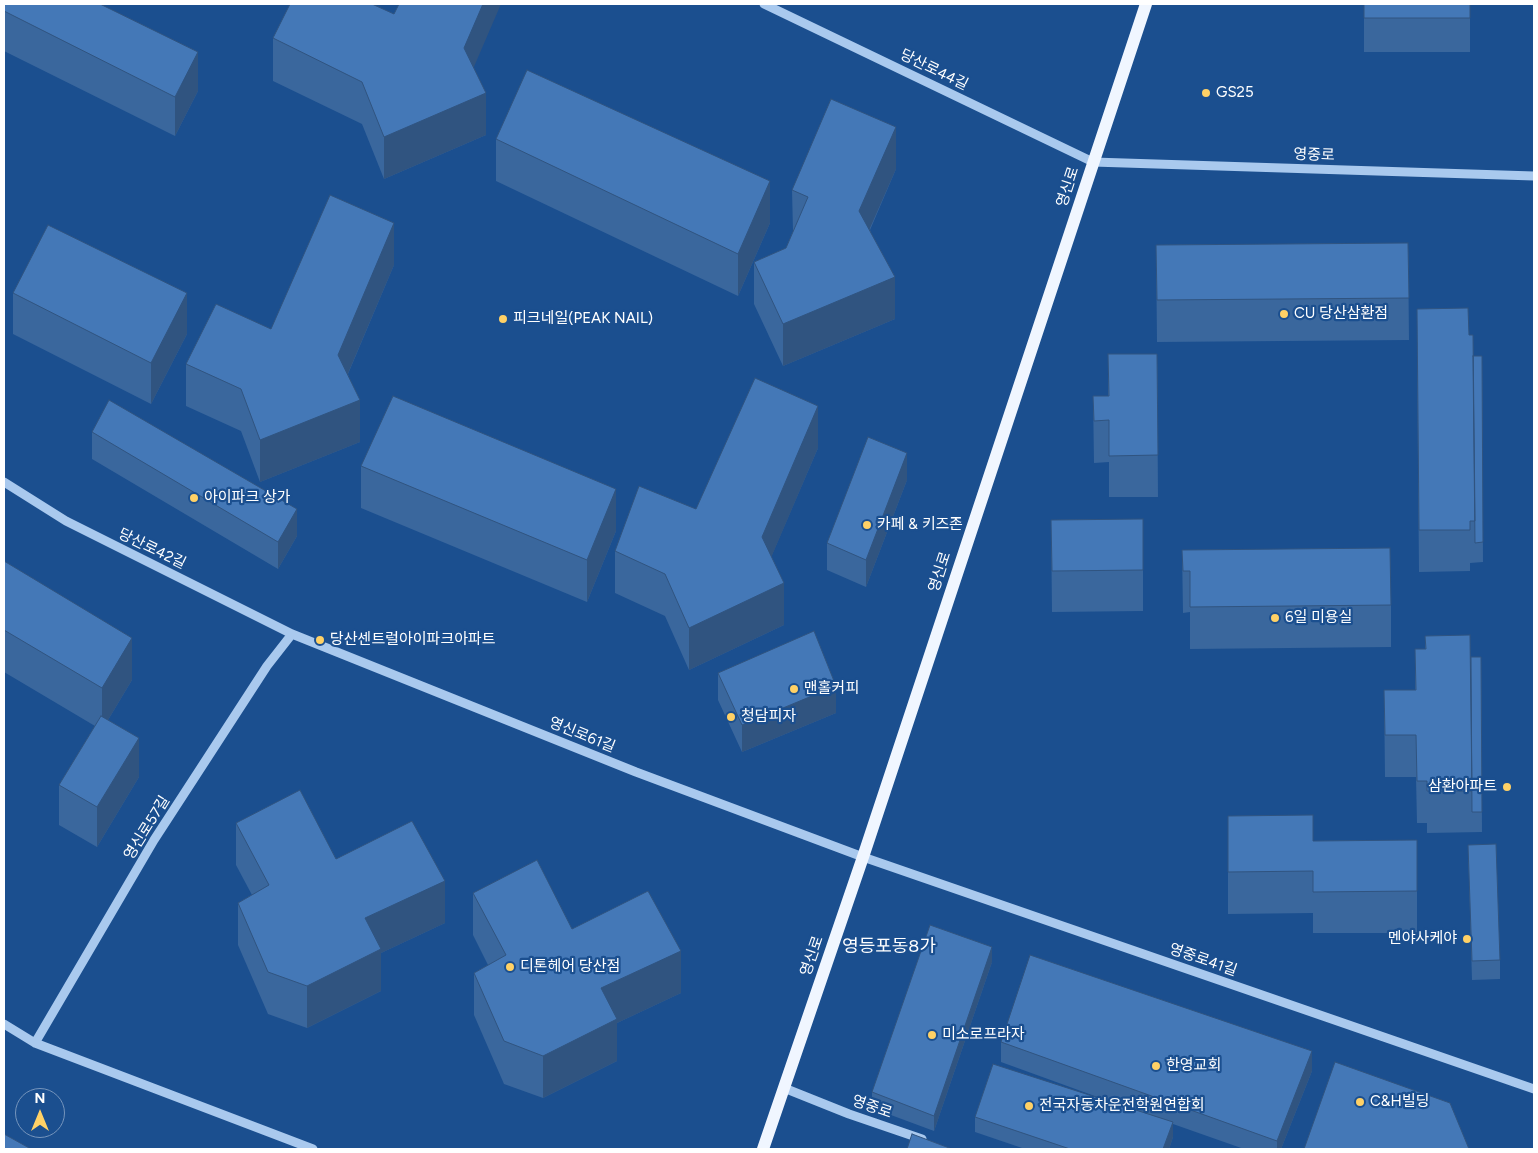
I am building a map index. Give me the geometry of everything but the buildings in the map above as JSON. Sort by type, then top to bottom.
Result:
[{"type":"main road","name":"영신로","points":[[763,1149],[863,857],[1146,4]]},
{"type":"street","name":"당산로44길","points":[[764,4],[1093,162]]},
{"type":"street","name":"영중로","points":[[1093,162],[1534,176]]},
{"type":"street","name":"당산로42길","points":[[4,482],[66,521],[292,634]]},
{"type":"street","name":"영신로61길","points":[[292,634],[636,772],[863,857]]},
{"type":"street","name":"영신로57길","points":[[35,1043],[154,840],[267,666],[292,634]]},
{"type":"street","name":"영중로41길","points":[[863,857],[1534,1089]]},
{"type":"street","points":[[4,1024],[35,1043],[313,1149]]},
{"type":"street","name":"영중로","points":[[784,1088],[849,1114],[932,1143]]},
{"type":"place","name":"GS25","points":[[1206,93]]},
{"type":"place","name":"CU 당산삼환점","points":[[1284,314]]},
{"type":"place","name":"피크네일(PEAK NAIL)","points":[[503,319]]},
{"type":"place","name":"아이파크 상가","points":[[194,498]]},
{"type":"place","name":"카페 & 키즈존","points":[[867,525]]},
{"type":"place","name":"6일 미용실","points":[[1275,618]]},
{"type":"place","name":"당산센트럴아이파크아파트","points":[[320,640]]},
{"type":"place","name":"맨홀커피","points":[[794,689]]},
{"type":"place","name":"청담피자","points":[[731,717]]},
{"type":"place","name":"삼환아파트","points":[[1507,787]]},
{"type":"place","name":"멘야사케야","points":[[1467,939]]},
{"type":"place","name":"디톤헤어 당산점","points":[[510,967]]},
{"type":"place","name":"미소로프라자","points":[[932,1035]]},
{"type":"place","name":"한영교회","points":[[1156,1066]]},
{"type":"place","name":"C&H빌딩","points":[[1360,1102]]},
{"type":"place","name":"전국자동차운전학원연합회","points":[[1029,1106]]},
{"type":"district","name":"영등포동8가","points":[[889,947]]}]
